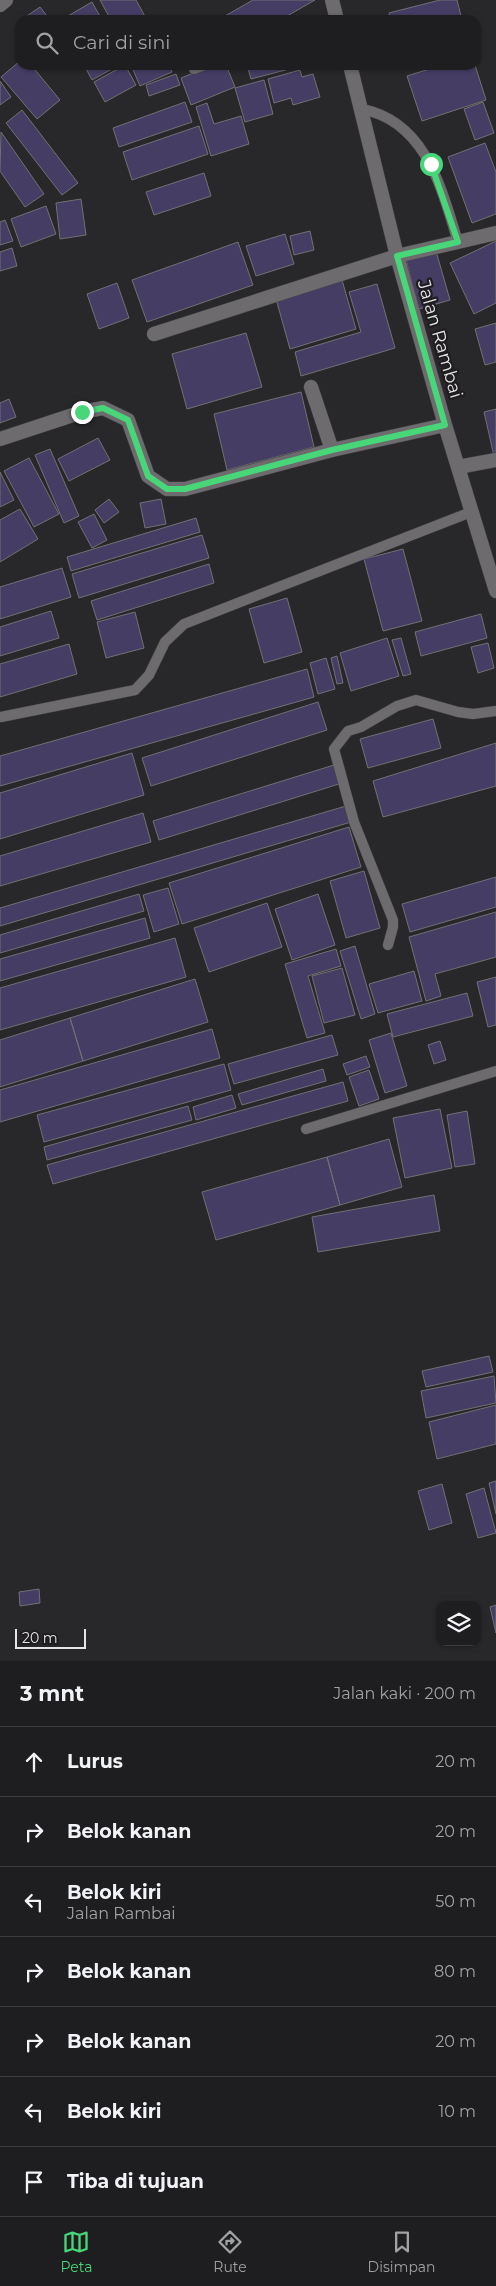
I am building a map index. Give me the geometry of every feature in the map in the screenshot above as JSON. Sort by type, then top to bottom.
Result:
[{"type":"street","points":[[0,5],[6,0]]},
{"type":"street","points":[[332,0],[335,15]]},
{"type":"street","name":"Jalan Rambai","points":[[351,70],[397,256],[471,512],[490,549],[496,591]]},
{"type":"street","points":[[154,334],[397,256],[496,233]]},
{"type":"street","points":[[310,387],[332,450]]},
{"type":"street","points":[[0,439],[82,412],[103,408],[128,420],[148,476],[167,489],[185,489],[332,450],[445,425]]},
{"type":"street","points":[[458,468],[496,460]]},
{"type":"lane","points":[[362,109],[375,111],[397,122],[417,143],[431,164],[458,242]]},
{"type":"lane","points":[[1,717],[135,690],[149,675],[164,642],[184,624],[471,512]]},
{"type":"lane","points":[[388,945],[393,927],[392,920],[354,822],[334,749],[348,731],[361,727],[397,706],[416,700],[458,712],[473,714],[496,711]]},
{"type":"lane","points":[[306,1129],[496,1070]]},
{"type":"building","points":[[100,0],[136,0],[144,15],[108,15]]},
{"type":"building","points":[[253,0],[315,0],[289,15],[227,15]]},
{"type":"building","points":[[440,0],[457,0],[461,15],[389,15],[389,13]]},
{"type":"building","points":[[92,2],[99,15],[70,15]]},
{"type":"building","points":[[40,7],[46,15],[28,15]]},
{"type":"building","points":[[15,65],[15,70],[35,70],[60,100],[37,119],[1,77]]},
{"type":"building","points":[[87,70],[110,70],[92,80]]},
{"type":"building","points":[[116,70],[128,70],[136,85],[105,102],[94,82]]},
{"type":"building","points":[[133,70],[171,70],[172,72],[140,86]]},
{"type":"building","points":[[201,70],[228,70],[235,87],[191,105],[181,78]]},
{"type":"building","points":[[248,70],[285,70],[251,79]]},
{"type":"building","points":[[300,70],[302,77],[313,74],[320,97],[293,105],[291,98],[274,103],[268,79]]},
{"type":"building","points":[[426,70],[477,70],[486,100],[422,121],[407,76]]},
{"type":"building","points":[[176,74],[180,85],[149,96],[146,85]]},
{"type":"building","points":[[264,80],[273,114],[245,122],[235,88]]},
{"type":"building","points":[[0,81],[11,97],[0,105]]},
{"type":"building","points":[[185,102],[192,122],[119,147],[113,128]]},
{"type":"building","points":[[483,102],[494,133],[475,140],[464,109]]},
{"type":"building","points":[[207,103],[214,124],[241,116],[249,144],[211,156],[196,107]]},
{"type":"building","points":[[22,110],[78,183],[62,195],[6,123]]},
{"type":"building","points":[[199,126],[208,154],[132,180],[123,152]]},
{"type":"building","points":[[1,132],[44,194],[25,207],[0,171]]},
{"type":"building","points":[[485,143],[496,172],[496,214],[472,223],[448,157]]},
{"type":"building","points":[[204,173],[211,196],[154,215],[146,192]]},
{"type":"building","points":[[81,199],[86,235],[60,239],[56,203]]},
{"type":"building","points":[[46,206],[56,234],[21,247],[11,219]]},
{"type":"building","points":[[5,220],[13,241],[0,245],[0,222]]},
{"type":"building","points":[[310,231],[314,250],[294,255],[290,236]]},
{"type":"building","points":[[285,234],[294,264],[256,276],[246,246]]},
{"type":"building","points":[[496,241],[496,303],[474,314],[450,263]]},
{"type":"building","points":[[238,242],[253,285],[147,322],[132,280]]},
{"type":"building","points":[[12,248],[17,266],[0,271],[0,252]]},
{"type":"building","points":[[436,251],[450,300],[419,309],[406,260]]},
{"type":"building","points":[[342,280],[356,329],[290,349],[276,299]]},
{"type":"building","points":[[117,283],[129,318],[99,329],[87,294]]},
{"type":"building","points":[[377,284],[395,348],[301,376],[295,352],[361,332],[349,292]]},
{"type":"building","points":[[496,323],[496,362],[485,365],[475,329]]},
{"type":"building","points":[[246,333],[262,387],[187,409],[172,354]]},
{"type":"building","points":[[301,392],[314,447],[227,470],[214,414]]},
{"type":"building","points":[[9,399],[16,417],[0,423],[0,403]]},
{"type":"building","points":[[496,409],[496,455],[494,456],[484,412]]},
{"type":"building","points":[[98,438],[110,460],[69,481],[58,459]]},
{"type":"building","points":[[50,449],[79,516],[64,523],[35,455]]},
{"type":"building","points":[[29,458],[59,514],[34,527],[4,471]]},
{"type":"building","points":[[0,472],[14,500],[0,507]]},
{"type":"building","points":[[109,499],[119,512],[104,523],[95,510]]},
{"type":"building","points":[[161,499],[166,524],[145,528],[140,503]]},
{"type":"building","points":[[20,509],[38,539],[0,562],[0,520]]},
{"type":"building","points":[[94,514],[107,540],[92,548],[78,522]]},
{"type":"building","points":[[196,518],[200,532],[71,571],[67,557]]},
{"type":"building","points":[[202,535],[209,558],[79,598],[72,574]]},
{"type":"building","points":[[403,549],[422,621],[383,631],[364,559]]},
{"type":"building","points":[[209,564],[214,583],[97,620],[91,601]]},
{"type":"building","points":[[62,568],[71,597],[0,619],[0,587]]},
{"type":"building","points":[[287,598],[302,652],[264,663],[249,609]]},
{"type":"building","points":[[51,611],[59,638],[0,656],[0,627]]},
{"type":"building","points":[[135,612],[144,648],[106,658],[97,622]]},
{"type":"building","points":[[481,614],[487,638],[421,656],[415,632]]},
{"type":"building","points":[[387,638],[399,676],[351,691],[340,653]]},
{"type":"building","points":[[401,638],[411,674],[403,676],[392,640]]},
{"type":"building","points":[[488,643],[494,668],[478,673],[471,647]]},
{"type":"building","points":[[69,644],[77,674],[0,697],[0,664]]},
{"type":"building","points":[[337,656],[343,683],[337,684],[331,658]]},
{"type":"building","points":[[326,658],[335,689],[318,694],[310,663]]},
{"type":"building","points":[[307,669],[314,697],[0,786],[0,756]]},
{"type":"building","points":[[318,702],[327,730],[151,786],[142,758]]},
{"type":"building","points":[[433,719],[441,748],[368,768],[360,739]]},
{"type":"building","points":[[496,743],[496,786],[383,817],[373,781]]},
{"type":"building","points":[[132,753],[144,795],[0,839],[0,793]]},
{"type":"building","points":[[334,765],[339,784],[159,840],[153,821]]},
{"type":"building","points":[[346,806],[351,822],[0,926],[0,908]]},
{"type":"building","points":[[143,813],[151,842],[0,886],[0,856]]},
{"type":"building","points":[[349,827],[361,867],[182,924],[169,883]]},
{"type":"building","points":[[364,871],[380,928],[346,938],[330,881]]},
{"type":"building","points":[[496,877],[496,907],[410,932],[402,904]]},
{"type":"building","points":[[168,888],[179,924],[154,932],[143,895]]},
{"type":"building","points":[[139,894],[144,911],[0,953],[0,935]]},
{"type":"building","points":[[318,894],[335,945],[292,960],[275,909]]},
{"type":"building","points":[[267,903],[282,947],[209,972],[194,928]]},
{"type":"building","points":[[496,912],[496,957],[435,974],[441,996],[426,1001],[409,937]]},
{"type":"building","points":[[145,918],[150,938],[0,981],[0,959]]},
{"type":"building","points":[[175,938],[186,977],[0,1030],[0,988]]},
{"type":"building","points":[[355,946],[375,1014],[361,1019],[340,951]]},
{"type":"building","points":[[336,949],[341,966],[308,976],[325,1033],[307,1038],[285,964]]},
{"type":"building","points":[[342,968],[355,1015],[324,1023],[312,976]]},
{"type":"building","points":[[414,971],[422,1001],[378,1013],[369,984]]},
{"type":"building","points":[[496,977],[496,1025],[488,1027],[477,982]]},
{"type":"building","points":[[195,979],[208,1022],[83,1061],[70,1018]]},
{"type":"building","points":[[467,993],[473,1016],[393,1037],[387,1014]]},
{"type":"building","points":[[70,1018],[83,1061],[0,1087],[0,1040]]},
{"type":"building","points":[[212,1029],[220,1058],[0,1122],[0,1090]]},
{"type":"building","points":[[391,1033],[407,1086],[385,1093],[369,1040]]},
{"type":"building","points":[[332,1035],[338,1055],[234,1084],[228,1064]]},
{"type":"building","points":[[440,1041],[446,1060],[434,1064],[428,1045]]},
{"type":"building","points":[[366,1056],[370,1067],[347,1075],[343,1064]]},
{"type":"building","points":[[224,1064],[231,1090],[44,1142],[37,1115]]},
{"type":"building","points":[[323,1069],[326,1081],[242,1105],[238,1094]]},
{"type":"building","points":[[369,1070],[379,1099],[359,1106],[349,1077]]},
{"type":"building","points":[[343,1082],[348,1101],[53,1184],[47,1165]]},
{"type":"building","points":[[232,1095],[236,1108],[196,1120],[193,1107]]},
{"type":"building","points":[[188,1106],[192,1120],[47,1160],[44,1147]]},
{"type":"building","points":[[440,1109],[452,1168],[405,1178],[393,1118]]},
{"type":"building","points":[[467,1111],[475,1164],[455,1167],[447,1115]]},
{"type":"building","points":[[389,1139],[402,1187],[340,1205],[327,1157]]},
{"type":"building","points":[[327,1157],[340,1205],[216,1240],[202,1192]]},
{"type":"building","points":[[434,1195],[440,1231],[318,1252],[312,1217]]},
{"type":"building","points":[[489,1356],[493,1372],[426,1387],[422,1371]]},
{"type":"building","points":[[494,1376],[496,1403],[426,1418],[421,1391]]},
{"type":"building","points":[[496,1405],[496,1444],[437,1459],[429,1422]]},
{"type":"building","points":[[496,1481],[496,1514],[489,1483]]},
{"type":"building","points":[[442,1484],[452,1523],[429,1530],[418,1491]]},
{"type":"building","points":[[484,1488],[496,1533],[478,1538],[466,1494]]},
{"type":"building","points":[[39,1589],[40,1603],[20,1606],[19,1592]]},
{"type":"building","points":[[496,1605],[496,1633],[490,1607]]},
{"type":"route","points":[[82,412],[103,408],[128,420],[148,476],[167,489],[185,489],[332,450],[445,425],[397,256],[458,242],[431,164]]}]
